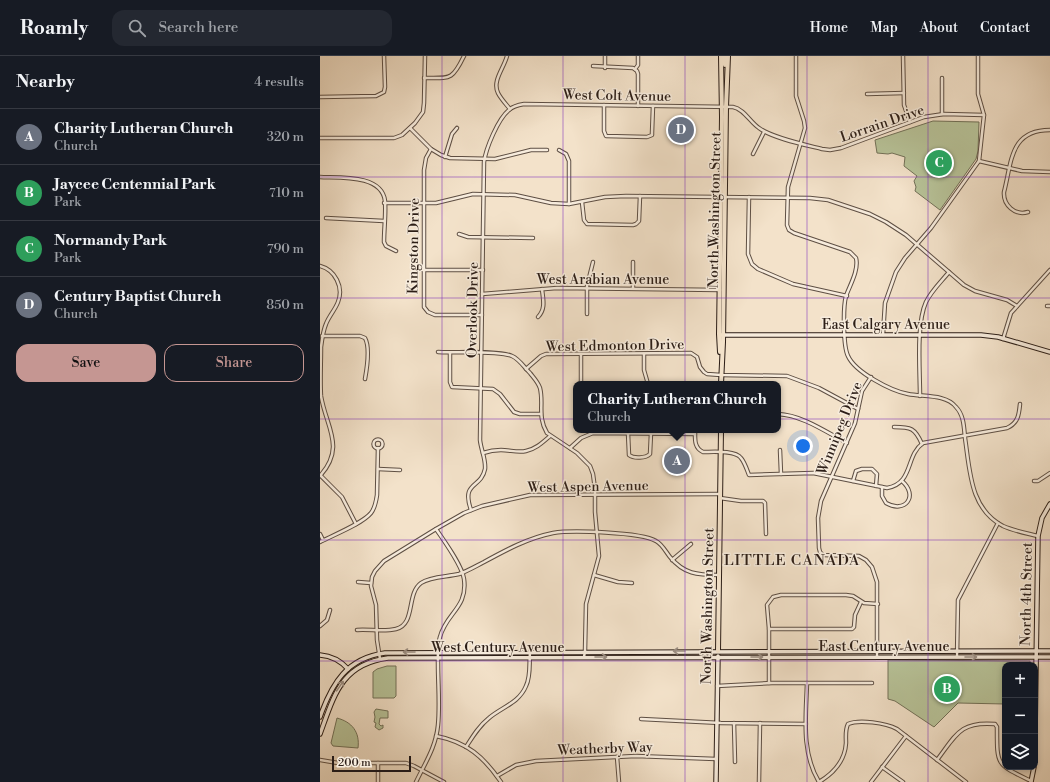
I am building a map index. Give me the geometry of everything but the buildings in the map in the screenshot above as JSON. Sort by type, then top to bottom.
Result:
[{"type":"main road","name":"North Washington Street","points":[[721,56],[724,107],[725,197],[721,335],[721,381]]},
{"type":"main road","name":"North Washington Street","points":[[724,107],[727,83],[727,56]]},
{"type":"main road","points":[[727,56],[727,83]]},
{"type":"main road","name":"East Calgary Avenue","points":[[721,335],[981,335],[1003,339],[1050,352]]},
{"type":"main road","name":"North Washington Street","points":[[716,782],[721,433]]},
{"type":"main road","name":"North 4th Street","points":[[1035,734],[1038,536],[1042,518],[1050,504]]},
{"type":"main road","name":"East Century Avenue","points":[[718,651],[1050,651]]},
{"type":"main road","name":"West Century Avenue","points":[[320,717],[332,688],[347,669],[364,658],[379,654],[393,652],[718,651]]},
{"type":"main road","points":[[320,655],[338,660],[351,674]]},
{"type":"main road","name":"East Century Avenue","points":[[718,657],[1050,657]]},
{"type":"main road","name":"West Century Avenue","points":[[320,734],[335,693],[343,682],[351,674],[365,665],[380,659],[718,657]]},
{"type":"main road","points":[[1031,782],[1033,770]]},
{"type":"street","points":[[320,97],[376,96],[382,94],[385,87],[384,56]]},
{"type":"street","points":[[320,138],[394,138],[400,136],[420,118],[424,109],[425,56]]},
{"type":"street","points":[[424,78],[446,78],[451,76],[457,71],[464,56]]},
{"type":"street","points":[[507,56],[497,80],[496,87],[499,94],[510,109]]},
{"type":"street","points":[[605,56],[605,68]]},
{"type":"street","points":[[635,69],[638,62],[638,56]]},
{"type":"street","points":[[796,56],[796,96],[805,126],[788,185],[787,223],[791,232],[850,252],[855,256],[857,261],[856,267],[846,296],[845,306],[845,350],[850,360],[857,368],[895,390],[920,396],[944,399],[953,404],[961,416],[974,493],[984,511],[998,523],[1013,530],[1038,536]]},
{"type":"street","points":[[904,56],[904,108],[910,122]]},
{"type":"street","points":[[884,335],[884,307],[892,280],[903,261],[934,225],[979,161],[984,115],[978,94],[978,56]]},
{"type":"street","points":[[593,66],[635,69]]},
{"type":"street","points":[[635,69],[638,74],[638,106]]},
{"type":"street","points":[[942,78],[942,114]]},
{"type":"street","points":[[867,94],[904,93]]},
{"type":"street","name":"West Colt Avenue","points":[[510,109],[517,105],[524,104],[724,107]]},
{"type":"street","points":[[604,105],[604,131],[606,136],[648,137],[652,135],[653,106]]},
{"type":"street","name":"Lorrain Drive","points":[[724,107],[739,109],[764,132],[822,149],[836,149],[924,117],[942,114],[984,115]]},
{"type":"street","name":"Overlook Drive","points":[[471,510],[468,494],[483,473],[485,464],[480,440],[484,159],[491,139],[505,114],[510,109]]},
{"type":"street","points":[[410,128],[431,149],[445,157],[460,159],[503,158],[531,150],[547,150]]},
{"type":"street","points":[[445,157],[453,133],[457,128]]},
{"type":"street","points":[[1028,212],[1020,213],[1014,211],[1005,201],[1004,192],[1015,148],[1021,139],[1033,132],[1050,130]]},
{"type":"street","points":[[753,154],[764,132]]},
{"type":"street","name":"Kingston Drive","points":[[431,149],[424,166],[423,304],[428,312],[435,315],[482,315]]},
{"type":"street","points":[[559,150],[566,154],[569,161],[569,204]]},
{"type":"street","points":[[979,161],[1024,171],[1050,172]]},
{"type":"street","points":[[320,178],[359,178],[377,188],[385,201],[384,242],[386,246],[396,251]]},
{"type":"street","points":[[384,203],[439,203],[468,194],[515,195],[551,203],[569,204],[613,196],[749,197],[824,200],[870,214],[890,224],[970,288],[1005,299],[1017,306]]},
{"type":"street","points":[[582,202],[584,220],[587,224],[633,225],[639,221],[640,196]]},
{"type":"street","points":[[749,197],[748,254],[752,264],[758,269],[793,284],[846,296]]},
{"type":"street","points":[[326,218],[384,221]]},
{"type":"street","points":[[459,234],[468,237],[533,238]]},
{"type":"street","points":[[587,314],[587,288],[593,262]]},
{"type":"street","points":[[633,262],[633,288]]},
{"type":"street","points":[[320,266],[334,275],[340,290],[338,301],[327,322],[322,336],[320,368],[321,403],[332,434],[334,448],[329,463],[320,476],[340,495],[356,524]]},
{"type":"street","points":[[423,270],[482,270]]},
{"type":"street","points":[[1003,339],[1009,317],[1017,306],[1050,270]]},
{"type":"street","points":[[920,396],[921,320],[926,303],[932,292],[949,272]]},
{"type":"street","name":"West Arabian Avenue","points":[[482,294],[542,289],[587,288],[722,290]]},
{"type":"street","points":[[538,317],[544,306],[542,289]]},
{"type":"street","points":[[322,336],[360,336],[365,338],[367,341],[365,379]]},
{"type":"street","points":[[438,352],[508,354],[517,359],[540,386],[541,414],[544,428],[550,436],[577,453],[590,466],[593,474],[599,556],[589,589],[586,609],[584,657]]},
{"type":"street","points":[[450,353],[451,386],[490,389],[498,392],[510,408],[517,413],[541,414]]},
{"type":"street","name":"West Edmonton Drive","points":[[526,369],[542,355],[691,353],[697,357],[700,367],[704,372],[722,375]]},
{"type":"street","points":[[581,354],[581,381]]},
{"type":"street","points":[[644,354],[644,370],[647,381]]},
{"type":"street","points":[[722,375],[787,376],[819,388],[858,409]]},
{"type":"street","name":"Winnipeg Drive","points":[[871,377],[861,393],[855,423],[823,495],[818,518],[820,552],[823,555],[855,555],[862,558],[868,562],[877,579],[877,657]]},
{"type":"street","points":[[570,448],[581,438],[593,433],[695,434],[695,443],[700,450],[703,452],[736,454],[741,457],[749,475],[813,474],[831,476],[882,487],[893,486],[907,475],[914,453],[922,444],[1004,428],[1012,425],[1019,416],[1020,404]]},
{"type":"street","points":[[781,414],[803,420],[847,443]]},
{"type":"street","points":[[894,427],[907,427],[912,429],[916,432],[922,444]]},
{"type":"street","points":[[628,433],[629,455],[632,457],[648,457],[650,454],[650,434]]},
{"type":"street","points":[[483,453],[502,450],[519,452],[526,451],[550,436]]},
{"type":"street","points":[[320,534],[322,541],[356,524],[369,515],[375,505],[377,495],[378,448]]},
{"type":"street","points":[[780,450],[781,474]]},
{"type":"street","points":[[378,469],[400,470]]},
{"type":"street","points":[[853,481],[856,471],[862,469],[872,469],[877,474],[876,486]]},
{"type":"street","points":[[1034,482],[1050,473]]},
{"type":"street","points":[[882,487],[882,496],[886,503],[895,506],[904,505],[910,499],[910,494],[909,487],[902,480]]},
{"type":"street","name":"West Aspen Avenue","points":[[371,583],[375,571],[381,563],[436,529],[471,510],[530,495],[595,494],[719,496],[741,501],[763,501],[766,505],[766,534]]},
{"type":"street","points":[[957,657],[958,600],[998,523]]},
{"type":"street","points":[[416,782],[431,753],[436,736],[438,717],[439,640],[442,629],[458,609],[463,598],[464,583],[462,573],[436,529]]},
{"type":"street","points":[[357,630],[396,629],[404,624],[408,619],[415,590],[421,583],[427,580],[462,573],[533,538],[552,533],[567,531],[597,532],[635,536],[656,541],[672,560],[690,573],[701,575],[718,575]]},
{"type":"street","points":[[672,560],[692,544]]},
{"type":"street","points":[[594,575],[618,582],[632,583]]},
{"type":"street","points":[[358,582],[371,583],[376,604],[380,659]]},
{"type":"street","points":[[769,683],[768,605],[771,599],[778,595],[846,595],[858,598],[861,602],[867,604],[878,604]]},
{"type":"street","points":[[769,629],[852,629],[854,627],[856,613],[861,602]]},
{"type":"street","points":[[320,626],[327,620],[330,610]]},
{"type":"street","points":[[466,747],[484,722],[495,713],[513,703],[523,693],[529,678],[530,652]]},
{"type":"street","points":[[717,686],[769,683],[872,683]]},
{"type":"street","points":[[807,683],[806,724],[808,756],[819,782],[833,772],[840,763],[845,748],[846,727],[850,723],[875,722],[897,729],[966,782]]},
{"type":"street","points":[[641,719],[806,724]]},
{"type":"street","points":[[734,723],[735,762]]},
{"type":"street","points":[[759,782],[760,723]]},
{"type":"street","points":[[937,760],[957,734],[965,727],[974,724],[995,724],[997,727],[998,756],[1002,764],[1008,770],[1031,782]]},
{"type":"street","points":[[436,736],[453,740],[466,747],[484,760],[501,782]]},
{"type":"street","points":[[871,782],[906,736]]},
{"type":"street","points":[[617,757],[619,782]]},
{"type":"street","name":"Weatherby Way","points":[[497,776],[513,767],[532,761],[617,757],[716,759]]},
{"type":"street","points":[[320,760],[338,763],[406,763],[444,782]]},
{"type":"street","points":[[378,763],[378,782]]},
{"type":"street","points":[[882,767],[903,782]]},
{"type":"green space","points":[[933,121],[979,122],[978,151],[976,159],[940,210],[915,191],[916,187],[914,181],[917,176],[904,166],[905,157],[892,153],[877,153],[875,140]]},
{"type":"green space","points":[[888,660],[1030,661],[1002,662],[1002,704],[958,703],[934,727],[895,701],[888,699]]},
{"type":"green space","points":[[387,666],[396,666],[396,696],[394,698],[373,698],[373,672]]},
{"type":"green space","points":[[376,709],[388,711],[388,718],[380,718],[379,724],[381,726],[383,725],[383,728],[379,730],[375,727],[376,723],[374,722],[374,712]]},
{"type":"green space","points":[[337,718],[347,722],[354,728],[358,737],[358,748],[333,746],[331,743]]},
{"type":"place","name":"Century Baptist Church","points":[[681,130]]},
{"type":"place","name":"Normandy Park","points":[[939,163]]},
{"type":"place","name":"Charity Lutheran Church","points":[[677,461]]},
{"type":"place","name":"Jaycee Centennial Park","points":[[947,689]]},
{"type":"district","name":"LITTLE CANADA","points":[[792,560]]}]
